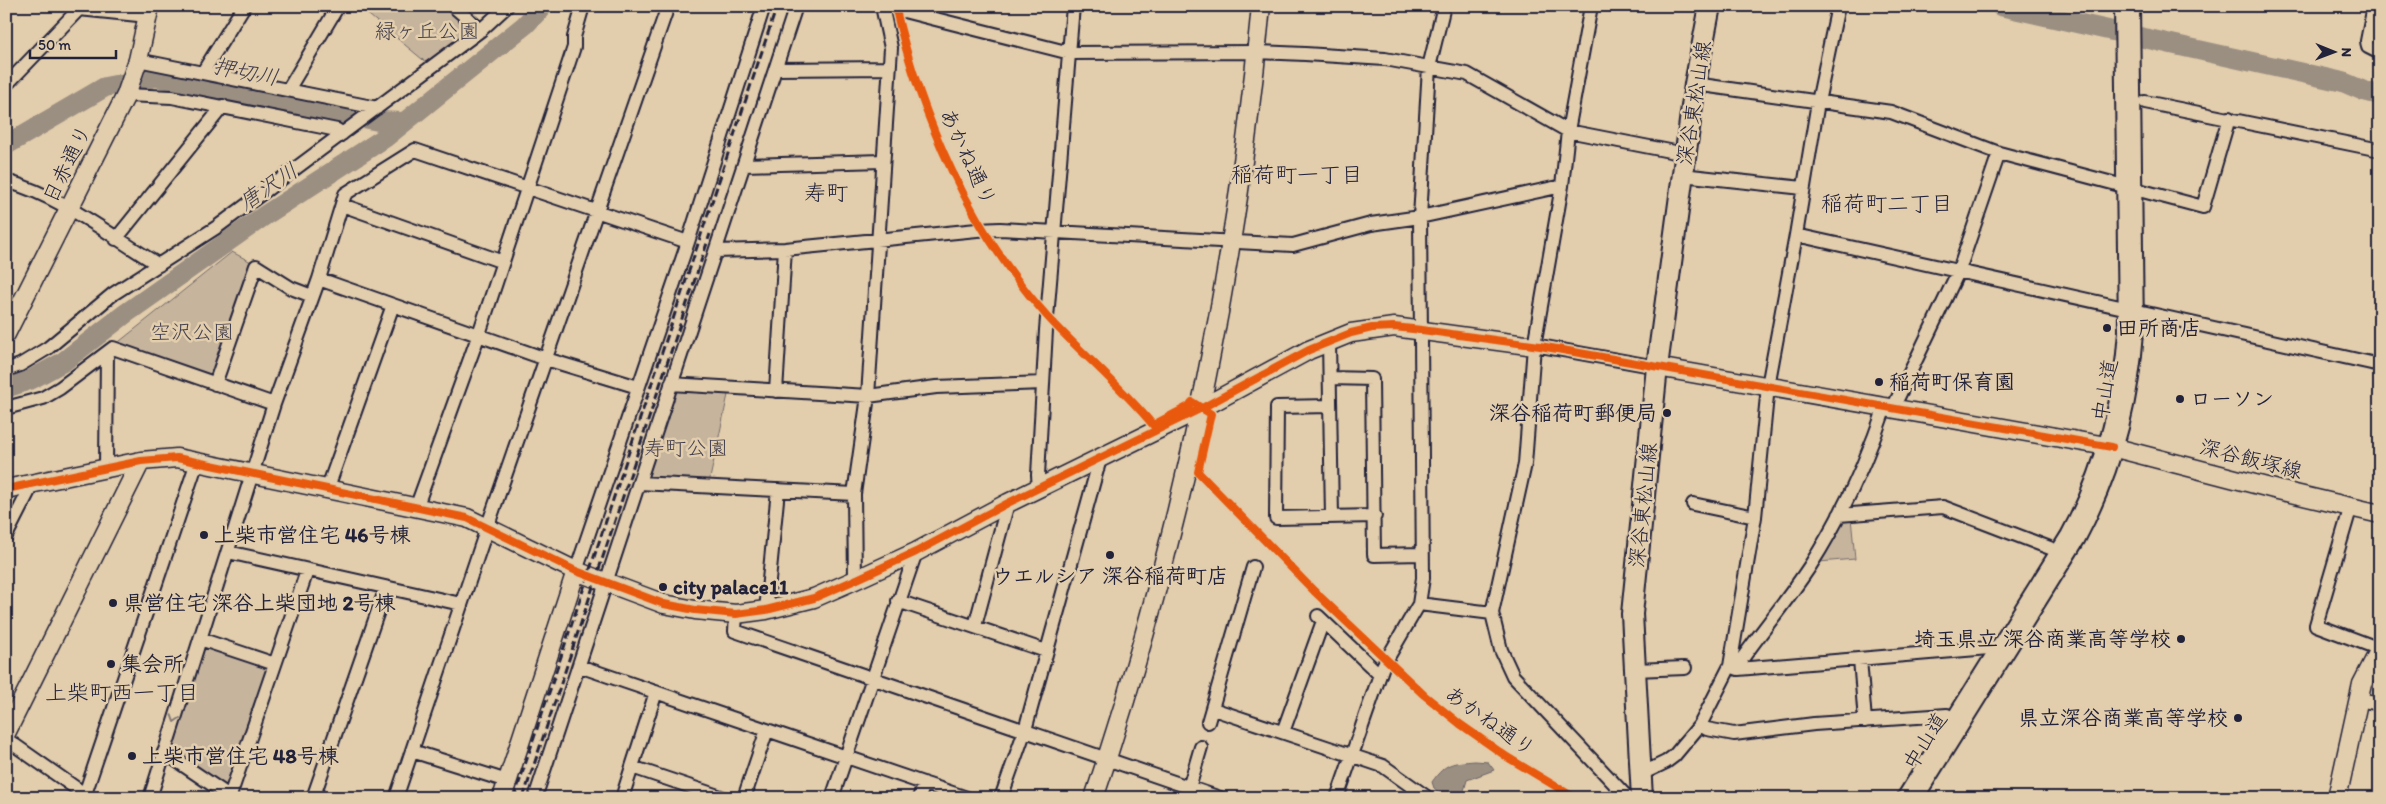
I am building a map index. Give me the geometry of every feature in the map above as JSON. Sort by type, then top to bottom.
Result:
[{"type":"highway","name":"中山道","points":[[1910,798],[2063,553],[2091,502],[2112,447],[2127,378],[2132,309],[2127,12]]},
{"type":"main road","name":"深谷東松山線","points":[[1634,796],[1641,774],[1632,614],[1657,367],[1695,84],[1710,6]]},
{"type":"street","points":[[203,72],[244,6]]},
{"type":"street","points":[[288,90],[338,6]]},
{"type":"street","points":[[453,6],[481,30]]},
{"type":"street","points":[[6,370],[48,348],[113,294],[217,227],[481,30],[507,6]]},
{"type":"street","points":[[416,508],[503,262],[574,47],[574,37],[583,6]]},
{"type":"street","points":[[396,798],[487,528],[668,6]]},
{"type":"street","points":[[502,798],[576,571],[688,242],[764,6]]},
{"type":"street","points":[[535,798],[777,69],[796,6]]},
{"type":"street","points":[[855,580],[854,494],[868,396],[879,240],[882,161],[891,48],[883,6],[902,9],[1070,53],[1257,52],[1366,58],[1467,74],[1568,131],[1685,154]]},
{"type":"street","points":[[1039,489],[1038,475],[1046,330],[1056,232],[1073,6]]},
{"type":"street","points":[[1094,798],[1168,550],[1202,408],[1232,240],[1257,52],[1261,6]]},
{"type":"street","points":[[1337,798],[1380,675],[1419,604],[1423,578],[1421,554],[1422,330],[1420,217],[1429,67],[1444,6]]},
{"type":"street","points":[[1592,6],[1568,131],[1562,186],[1534,346],[1525,464],[1492,613],[1501,650],[1513,676],[1634,796]]},
{"type":"street","points":[[1641,774],[1674,756],[1700,725],[1730,666],[1756,516],[1768,386],[1818,102],[1838,6]]},
{"type":"street","points":[[2374,6],[2367,41],[2368,47],[2380,53]]},
{"type":"street","points":[[6,85],[78,7],[149,11]]},
{"type":"street","name":"日赤通り","points":[[6,334],[71,208],[131,80],[149,11]]},
{"type":"street","points":[[777,69],[889,68]]},
{"type":"street","points":[[131,80],[203,72],[288,90],[372,111]]},
{"type":"street","points":[[131,80],[172,97],[337,130],[342,134]]},
{"type":"street","points":[[1695,84],[1891,112],[2000,153],[2203,207],[2229,118]]},
{"type":"street","points":[[2145,102],[2380,150]]},
{"type":"street","points":[[116,239],[223,106]]},
{"type":"street","points":[[150,798],[274,404],[319,278],[345,194],[414,150],[688,242]]},
{"type":"street","points":[[1730,666],[1742,659],[1799,581],[1839,515],[1889,408],[1959,270],[2000,153]]},
{"type":"street","points":[[744,165],[882,161]]},
{"type":"street","points":[[1682,175],[1803,188]]},
{"type":"street","points":[[6,181],[30,188],[71,208],[116,239],[159,265]]},
{"type":"street","points":[[716,251],[786,249],[977,230],[1232,240],[1292,245],[1371,224],[1420,217],[1562,186]]},
{"type":"street","points":[[342,205],[503,262]]},
{"type":"street","points":[[1796,235],[2380,365]]},
{"type":"street","points":[[776,391],[786,249]]},
{"type":"street","points":[[215,384],[256,266],[292,288],[312,296]]},
{"type":"street","points":[[319,278],[546,359],[638,387]]},
{"type":"street","points":[[327,490],[393,305]]},
{"type":"street","points":[[6,489],[142,461],[176,458],[466,518],[576,571],[664,604],[694,610],[736,614],[766,610],[814,598],[855,580],[916,552],[1008,503],[1202,408],[1309,350],[1351,333],[1372,328],[1394,327],[1422,330],[1549,347],[1657,367]]},
{"type":"street","points":[[1329,342],[1332,517]]},
{"type":"street","points":[[6,408],[43,398],[60,388],[113,348],[274,404]]},
{"type":"street","points":[[106,468],[107,353]]},
{"type":"street","name":"深谷飯塚線","points":[[1657,367],[2112,447],[2380,514]]},
{"type":"street","points":[[1330,378],[1372,379],[1374,555],[1421,554]]},
{"type":"street","points":[[671,384],[868,396],[936,387],[1043,383]]},
{"type":"street","points":[[1330,406],[1277,407],[1276,518],[1374,516]]},
{"type":"street","points":[[1001,798],[1025,730],[1100,459]]},
{"type":"street","points":[[6,733],[142,461]]},
{"type":"street","points":[[6,739],[88,796],[197,462]]},
{"type":"street","points":[[6,536],[33,483]]},
{"type":"street","points":[[639,483],[854,494]]},
{"type":"street","points":[[766,610],[778,490]]},
{"type":"street","points":[[976,626],[1008,503]]},
{"type":"street","points":[[1693,504],[1756,516]]},
{"type":"street","points":[[2337,798],[2358,700],[2366,674],[2380,649],[2316,625],[2351,506]]},
{"type":"street","points":[[1839,515],[1943,507],[2063,553]]},
{"type":"street","points":[[228,552],[461,604]]},
{"type":"street","points":[[832,798],[916,552]]},
{"type":"street","points":[[1208,722],[1253,567]]},
{"type":"street","points":[[164,752],[231,797],[307,571]]},
{"type":"street","points":[[313,798],[386,588]]},
{"type":"street","points":[[898,601],[1046,651]]},
{"type":"street","points":[[1419,604],[1492,613]]},
{"type":"street","points":[[736,614],[735,631],[1107,758],[1188,793],[1220,798]]},
{"type":"street","points":[[1283,732],[1320,618],[1380,675]]},
{"type":"street","points":[[200,639],[275,664]]},
{"type":"street","points":[[1730,666],[1738,669],[1989,648],[2000,654]]},
{"type":"street","points":[[1860,659],[1865,721]]},
{"type":"street","points":[[579,666],[967,798]]},
{"type":"street","points":[[1635,670],[1685,668]]},
{"type":"street","points":[[622,798],[656,692]]},
{"type":"street","points":[[2358,700],[2380,704]]},
{"type":"street","points":[[1213,709],[1383,766],[1428,798]]},
{"type":"street","points":[[1700,725],[1707,729],[1734,734],[1772,728],[1947,715],[1957,722]]},
{"type":"street","points":[[744,798],[767,730]]},
{"type":"street","points":[[1188,793],[1202,747]]},
{"type":"street","points":[[412,751],[507,781]]},
{"type":"street","points":[[632,767],[724,798]]},
{"type":"street","points":[[919,798],[924,783]]},
{"type":"green space","name":"緑ヶ丘公園","points":[[358,6],[447,6],[474,29],[428,64]]},
{"type":"green space","name":"空沢公園","points":[[232,252],[253,263],[216,380],[115,345]]},
{"type":"green space","name":"寿町公園","points":[[673,387],[729,390],[709,483],[643,480]]},
{"type":"green space","points":[[1851,518],[1855,559],[1819,562],[1838,521]]},
{"type":"green space","points":[[200,639],[275,664],[230,796],[164,752]]},
{"type":"shaded area","points":[[1488,762],[1494,770],[1467,780],[1462,798],[1446,798],[1434,788],[1432,782],[1446,767],[1455,763]]},
{"type":"waterway","name":"唐沢川","points":[[6,388],[32,379],[63,362],[125,314],[264,216],[386,137],[525,25],[543,6]]},
{"type":"waterway","name":"唐沢川","points":[[2000,6],[2343,82],[2364,91],[2380,95]]},
{"type":"waterway","name":"押切川","points":[[6,145],[105,87],[156,77],[378,121],[402,122]]},
{"type":"railway","points":[[514,798],[777,6]]},
{"type":"railway","points":[[523,798],[710,234]]},
{"type":"cycle path","name":"あかね通り","points":[[895,6],[919,90],[934,131],[952,171],[994,247],[1019,283],[1047,316],[1128,397],[1153,425],[1189,406],[1192,402],[1211,414],[1198,472],[1314,591],[1424,695],[1460,724],[1507,757],[1575,798]]},
{"type":"cycle path","points":[[6,489],[141,461],[177,458],[467,518],[576,571],[664,604],[695,610],[736,614],[766,610],[814,598],[855,580],[916,552],[1008,503],[1202,408],[1309,350],[1351,333],[1372,328],[1394,327],[1540,346],[2112,447]]},
{"type":"place","name":"田所商店","points":[[2107,328]]},
{"type":"place","name":"稲荷町保育園","points":[[1879,382]]},
{"type":"place","name":"ローソン","points":[[2180,399]]},
{"type":"place","name":"深谷稲荷町郵便局","points":[[1667,413]]},
{"type":"place","name":"上柴市営住宅 46号棟","points":[[204,535]]},
{"type":"place","name":"ウエルシア 深谷稲荷町店","points":[[1110,555]]},
{"type":"place","name":"city palace11","points":[[663,587]]},
{"type":"place","name":"県営住宅 深谷上柴団地 2号棟","points":[[113,603]]},
{"type":"place","name":"埼玉県立 深谷商業高等学校","points":[[2181,639]]},
{"type":"place","name":"集会所","points":[[111,664]]},
{"type":"place","name":"県立深谷商業高等学校","points":[[2238,718]]},
{"type":"place","name":"上柴市営住宅 48号棟","points":[[132,756]]},
{"type":"district","name":"稲荷町一丁目","points":[[1297,174]]},
{"type":"district","name":"寿町","points":[[826,192]]},
{"type":"district","name":"稲荷町二丁目","points":[[1887,203]]},
{"type":"district","name":"上柴町西一丁目","points":[[122,692]]}]
